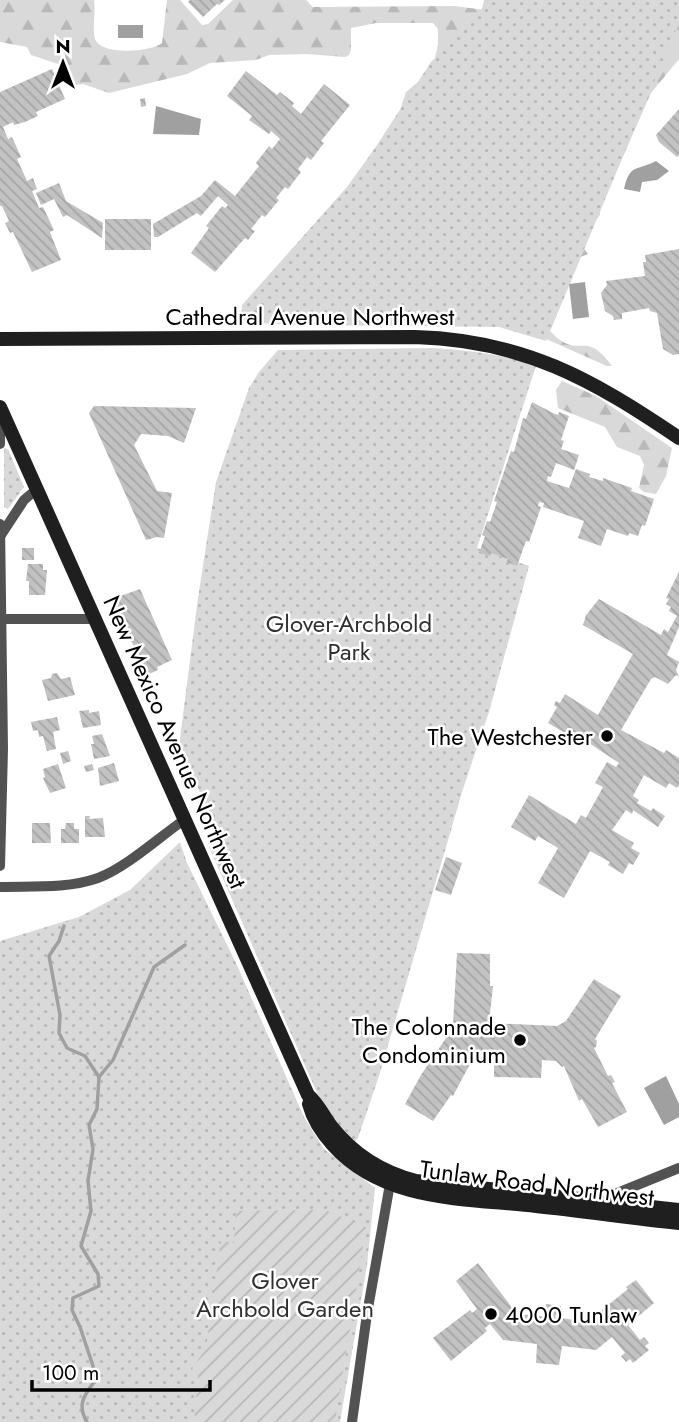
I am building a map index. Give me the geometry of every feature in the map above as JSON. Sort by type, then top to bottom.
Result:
[{"type":"street","name":"Cathedral Avenue Northwest","points":[[0,339],[415,337],[475,342],[529,355],[562,368],[679,438]]},
{"type":"street","points":[[0,408],[0,444]]},
{"type":"street","name":"New Mexico Avenue Northwest","points":[[0,408],[308,1095],[351,1149],[391,1179]]},
{"type":"street","points":[[1,535],[24,500],[37,489]]},
{"type":"street","points":[[0,524],[3,817],[0,866]]},
{"type":"street","points":[[1,619],[94,619]]},
{"type":"street","points":[[0,887],[61,885],[100,877],[122,865],[184,820]]},
{"type":"street","points":[[605,1208],[616,1193],[679,1168]]},
{"type":"street","points":[[352,1422],[367,1314],[391,1179]]},
{"type":"street","name":"Tunlaw Road Northwest","points":[[391,1179],[605,1208],[679,1223]]},
{"type":"street","name":"Tunlaw Road Northwest","points":[[605,1208],[679,1210]]},
{"type":"green space","points":[[0,0],[94,0],[95,39],[106,48],[127,51],[148,49],[162,43],[167,0],[180,0],[202,25],[208,24],[233,0],[306,0],[313,7],[454,6],[493,11],[679,0],[679,59],[651,93],[617,170],[601,191],[600,215],[579,228],[584,249],[588,254],[568,262],[544,324],[568,344],[597,350],[612,366],[537,335],[392,134],[406,92],[432,70],[438,45],[438,29],[433,23],[376,23],[351,28],[351,50],[345,57],[269,55],[256,60],[210,63],[187,74],[109,93],[83,84],[68,86],[58,64],[31,55],[27,47],[0,42]]},
{"type":"green space","points":[[484,0],[679,0],[679,22],[546,341],[499,327],[241,322],[242,305],[347,187],[431,62],[481,13]]},
{"type":"green space","name":"Glover-Archbold Park","points":[[431,348],[484,353],[536,366],[477,548],[529,566],[489,712],[463,789],[379,1076],[358,1138],[352,1145],[321,1102],[209,847],[221,839],[179,746],[216,482],[249,388],[259,372],[278,350]]},
{"type":"green space","points":[[562,381],[596,396],[672,448],[666,476],[656,494],[644,492],[639,488],[644,465],[640,456],[617,447],[605,427],[558,408],[556,390]]},
{"type":"green space","points":[[4,448],[8,449],[24,487],[8,509],[4,507]]},
{"type":"green space","points":[[180,842],[187,863],[236,963],[304,1117],[324,1149],[375,1188],[367,1265],[340,1422],[0,1422],[0,941],[79,917],[130,890]]},
{"type":"green space","name":"Glover Archbold Garden","points":[[325,1210],[366,1227],[335,1422],[194,1422],[198,1376],[192,1369],[206,1348],[221,1240],[234,1243],[236,1211]]},
{"type":"shaded area","points":[[118,25],[143,25],[143,38],[118,38]]},
{"type":"shaded area","points":[[156,106],[201,119],[199,135],[153,134]]},
{"type":"shaded area","points":[[656,161],[669,171],[657,180],[642,182],[640,192],[624,189],[632,171]]},
{"type":"shaded area","points":[[585,282],[589,317],[573,319],[569,284]]},
{"type":"shaded area","points":[[666,1076],[679,1104],[679,1117],[664,1125],[644,1088]]},
{"type":"building","points":[[225,0],[203,17],[188,2]]},
{"type":"building","points":[[52,69],[65,99],[36,112],[38,116],[25,122],[14,125],[13,122],[3,127],[8,139],[12,137],[21,157],[17,159],[27,181],[33,178],[37,189],[32,191],[39,208],[43,207],[54,230],[50,232],[61,260],[32,272],[13,232],[10,233],[5,223],[9,221],[0,206],[0,92]]},
{"type":"building","points":[[246,71],[277,95],[280,92],[294,103],[292,106],[301,114],[324,84],[350,105],[321,141],[324,143],[311,160],[307,157],[298,169],[301,172],[288,189],[285,187],[276,198],[279,200],[251,229],[255,231],[248,240],[245,238],[215,272],[191,253],[209,228],[206,226],[222,206],[225,208],[228,205],[218,196],[201,216],[197,213],[158,237],[154,237],[153,224],[201,196],[215,180],[235,196],[259,166],[256,163],[269,146],[272,149],[280,139],[271,131],[269,134],[249,120],[252,116],[227,96]]},
{"type":"building","points":[[145,98],[146,106],[141,107],[140,99]]},
{"type":"building","points":[[679,109],[677,157],[659,142],[656,135]]},
{"type":"building","points":[[59,183],[66,201],[103,223],[102,238],[67,215],[63,217],[54,199],[41,205],[36,193]]},
{"type":"building","points":[[105,219],[151,219],[151,250],[105,250]]},
{"type":"building","points":[[679,249],[679,354],[673,355],[663,349],[657,313],[649,308],[622,313],[622,319],[614,320],[613,316],[605,311],[601,293],[607,285],[606,281],[645,276],[645,255]]},
{"type":"building","points":[[532,402],[558,415],[559,412],[569,416],[561,440],[564,441],[561,449],[579,455],[574,470],[556,463],[547,481],[569,488],[576,469],[590,474],[589,477],[603,481],[603,478],[654,499],[645,526],[642,525],[638,536],[629,533],[628,536],[607,529],[601,546],[578,538],[584,521],[543,507],[544,503],[539,502],[538,506],[541,507],[529,542],[526,541],[517,566],[507,562],[508,559],[491,553],[490,556],[479,553],[485,536],[482,535],[497,502],[494,501],[511,451],[514,452],[523,418],[526,419]]},
{"type":"building","points":[[94,406],[196,408],[184,443],[168,436],[141,434],[134,445],[157,491],[172,493],[164,538],[146,540],[89,413]]},
{"type":"building","points":[[22,548],[34,548],[34,560],[22,560]]},
{"type":"building","points":[[28,564],[43,564],[43,570],[47,570],[45,595],[29,595],[29,581],[26,581]]},
{"type":"building","name":"The Westchester","points":[[679,572],[679,627],[667,655],[679,662],[676,670],[679,677],[676,675],[668,684],[655,677],[651,679],[621,730],[679,758],[679,785],[677,788],[669,783],[666,788],[644,775],[633,796],[639,800],[637,803],[651,811],[653,808],[665,816],[658,827],[633,810],[632,814],[626,810],[612,830],[634,843],[631,848],[640,853],[633,865],[629,863],[623,874],[608,865],[610,862],[590,851],[564,898],[538,883],[558,848],[538,836],[535,841],[511,827],[529,795],[576,824],[581,815],[586,818],[603,787],[595,783],[607,762],[616,767],[619,763],[574,733],[572,737],[548,723],[557,707],[554,705],[556,701],[560,703],[565,694],[598,715],[633,654],[583,625],[586,615],[599,599],[661,635],[664,629],[668,632],[677,616],[669,611],[671,607],[666,604],[669,599],[666,598]]},
{"type":"building","points":[[140,589],[172,660],[147,675],[112,599]]},
{"type":"building","points":[[57,673],[61,679],[70,677],[75,695],[48,701],[42,680]]},
{"type":"building","points":[[89,710],[89,713],[99,711],[101,725],[83,728],[79,711]]},
{"type":"building","points":[[57,717],[60,730],[53,732],[56,749],[47,751],[43,736],[39,737],[38,730],[33,731],[31,722]]},
{"type":"building","points":[[102,734],[110,756],[94,759],[92,736]]},
{"type":"building","points":[[68,751],[71,761],[63,764],[60,753]]},
{"type":"building","points":[[114,763],[119,781],[100,786],[98,768]]},
{"type":"building","points":[[58,764],[66,788],[50,793],[43,778],[43,769]]},
{"type":"building","points":[[92,764],[94,770],[86,772],[84,766]]},
{"type":"building","points":[[85,816],[90,816],[89,819],[103,818],[105,837],[85,837]]},
{"type":"building","points":[[32,823],[50,823],[51,843],[32,843]]},
{"type":"building","points":[[66,823],[74,823],[74,829],[79,829],[79,843],[61,843],[61,829],[65,829]]},
{"type":"building","points":[[446,857],[462,863],[451,895],[435,890]]},
{"type":"building","name":"The Colonnade Condominium","points":[[457,953],[490,954],[490,986],[493,986],[489,1023],[557,1026],[566,1021],[594,979],[621,996],[595,1039],[597,1041],[594,1048],[608,1076],[611,1075],[615,1082],[612,1083],[627,1112],[598,1127],[582,1099],[579,1101],[564,1066],[556,1061],[542,1060],[541,1078],[494,1077],[494,1058],[480,1058],[474,1064],[471,1062],[453,1096],[451,1095],[433,1121],[405,1104],[446,1038],[439,1033],[441,1029],[448,1033],[453,1025]]},
{"type":"building","name":"4000 Tunlaw","points":[[478,1263],[517,1314],[550,1317],[546,1304],[561,1306],[561,1311],[558,1311],[555,1317],[587,1322],[636,1280],[654,1303],[628,1325],[640,1340],[644,1337],[649,1343],[645,1346],[649,1350],[633,1363],[630,1359],[626,1362],[621,1356],[625,1353],[612,1337],[596,1350],[562,1346],[559,1365],[536,1363],[537,1344],[503,1340],[490,1324],[485,1328],[487,1331],[451,1361],[433,1338],[470,1310],[472,1313],[477,1309],[456,1281]]},
{"type":"waterway","points":[[64,926],[59,941],[49,956],[60,1015],[59,1033],[67,1048],[85,1056],[99,1077]]},
{"type":"waterway","points":[[87,1422],[82,1410],[83,1399],[97,1378],[72,1310],[73,1298],[99,1286],[98,1274],[81,1246],[91,1211],[88,1181],[93,1149],[89,1125],[97,1109],[99,1077],[113,1060],[154,967],[185,945]]},
{"type":"place","name":"The Westchester","points":[[607,736]]},
{"type":"place","name":"The Colonnade Condominium","points":[[520,1040]]},
{"type":"place","name":"4000 Tunlaw","points":[[491,1314]]}]
